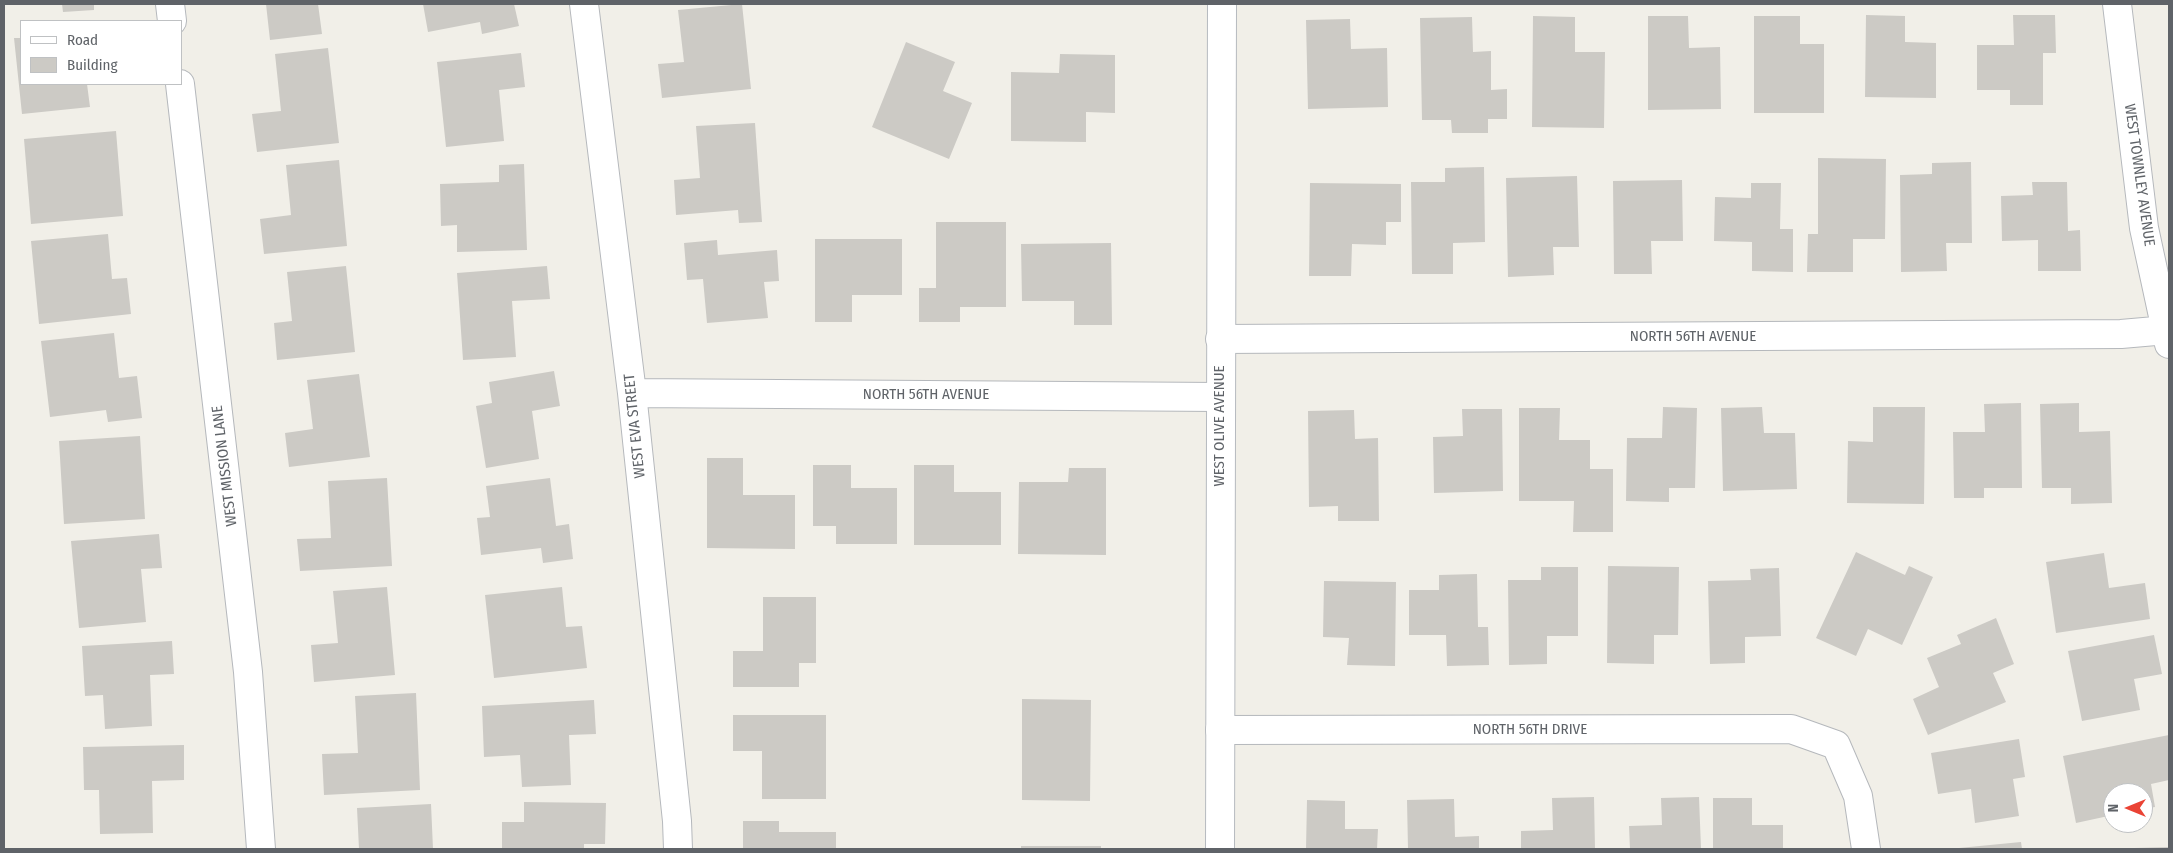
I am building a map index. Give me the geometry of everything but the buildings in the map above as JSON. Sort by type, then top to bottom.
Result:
[{"type":"street","points":[[170,4],[172,20]]},
{"type":"street","name":"WEST EVA STREET","points":[[584,4],[632,393],[677,821],[678,849]]},
{"type":"street","name":"WEST OLIVE AVENUE","points":[[1220,849],[1222,4]]},
{"type":"street","name":"WEST TOWNLEY AVENUE","points":[[2117,4],[2144,228],[2168,337]]},
{"type":"street","name":"WEST MISSION LANE","points":[[180,85],[248,672],[261,849]]},
{"type":"street","name":"NORTH 56TH AVENUE","points":[[1220,339],[2121,334],[2168,337]]},
{"type":"street","name":"NORTH 56TH AVENUE","points":[[632,393],[1220,397]]},
{"type":"street","name":"NORTH 56TH DRIVE","points":[[1220,730],[1791,729],[1836,746],[1858,796],[1866,849]]}]
